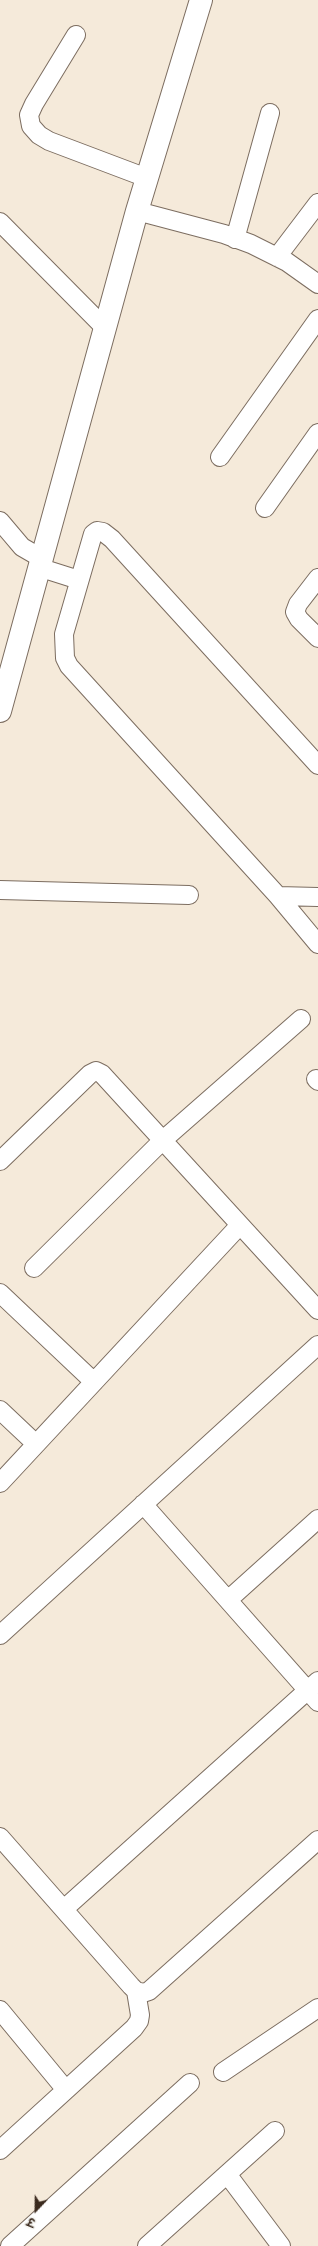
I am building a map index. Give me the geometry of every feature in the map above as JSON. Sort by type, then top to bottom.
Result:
[{"type":"street","points":[[1,701],[43,565],[104,328],[142,212],[147,178],[201,0]]},
{"type":"street","points":[[76,35],[34,104],[29,115],[31,126],[39,135],[49,141],[147,178]]},
{"type":"street","points":[[235,239],[270,113]]},
{"type":"street","points":[[277,257],[318,203]]},
{"type":"street","points":[[142,212],[235,239],[277,257],[318,284]]},
{"type":"street","points":[[0,222],[104,328]]},
{"type":"street","points":[[220,457],[318,320]]},
{"type":"street","points":[[265,508],[318,433]]},
{"type":"street","points":[[0,521],[22,547],[43,565],[73,578]]},
{"type":"street","points":[[318,765],[112,539],[103,532],[97,530],[93,534],[73,578],[64,634],[65,658],[69,666],[278,896],[318,944]]},
{"type":"street","points":[[318,578],[298,604],[296,612],[299,619],[318,638]]},
{"type":"street","points":[[0,890],[189,895]]},
{"type":"street","points":[[278,896],[318,897]]},
{"type":"street","points":[[34,1268],[163,1140],[301,1019]]},
{"type":"street","points":[[0,1161],[90,1074],[96,1071],[108,1079],[318,1310]]},
{"type":"street","points":[[0,1483],[240,1225]]},
{"type":"street","points":[[0,1293],[94,1382]]},
{"type":"street","points":[[0,1635],[318,1345]]},
{"type":"street","points":[[0,1410],[36,1444]]},
{"type":"street","points":[[64,1909],[315,1691],[228,1600],[143,1504]]},
{"type":"street","points":[[228,1600],[318,1519]]},
{"type":"street","points":[[0,1837],[136,1991],[140,2008],[139,2022],[0,2150]]},
{"type":"street","points":[[136,1991],[143,1993],[149,1991],[318,1840]]},
{"type":"street","points":[[223,2072],[318,2008]]},
{"type":"street","points":[[2,2018],[66,2090]]},
{"type":"street","points":[[10,2246],[190,2083]]},
{"type":"street","points":[[147,2246],[275,2131]]},
{"type":"street","points":[[227,2174],[281,2246]]}]
